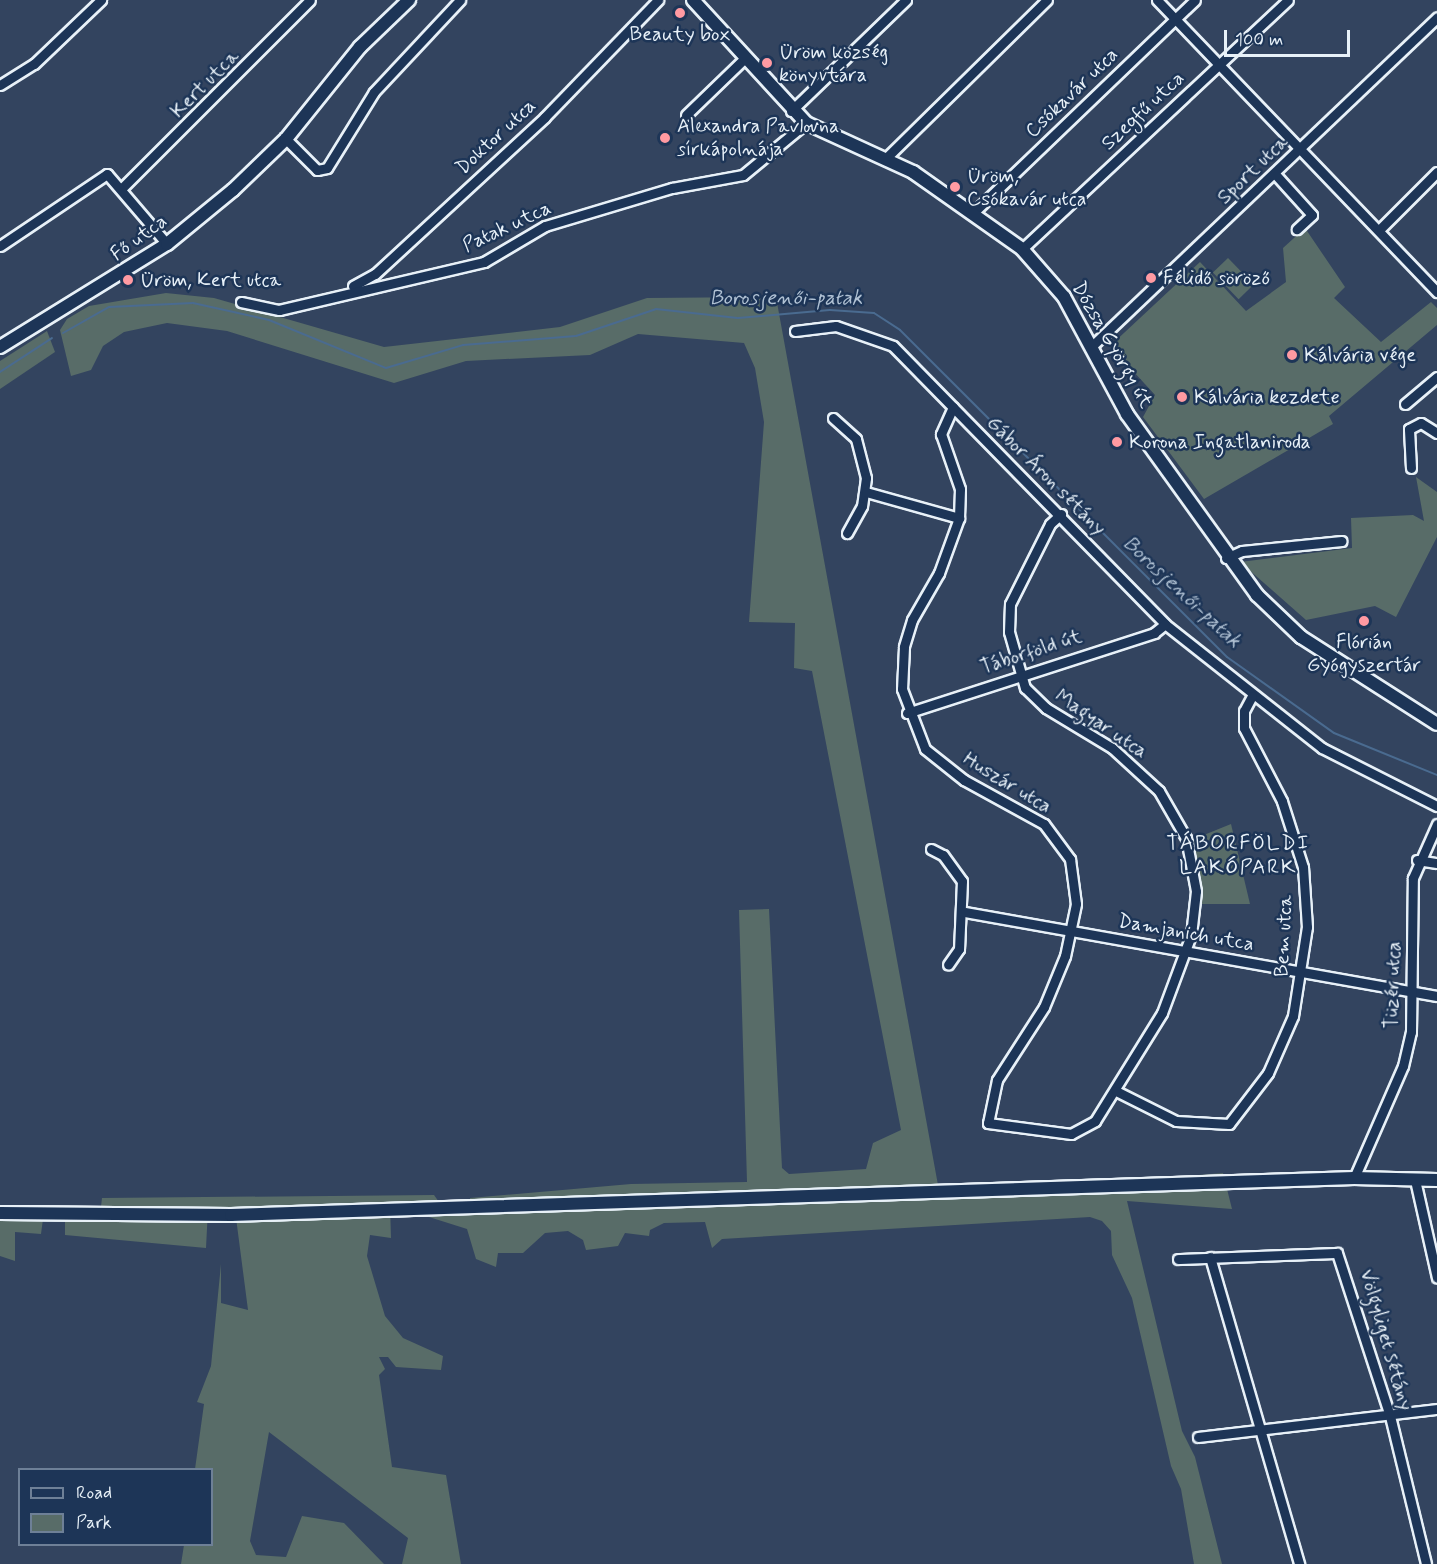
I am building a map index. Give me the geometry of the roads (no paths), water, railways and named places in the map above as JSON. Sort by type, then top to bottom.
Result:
[{"type":"street","points":[[0,85],[34,64],[101,0]]},
{"type":"street","name":"Kert utca","points":[[121,189],[310,0]]},
{"type":"street","name":"Fő utca","points":[[1,344],[167,244],[286,139],[360,47],[408,0]]},
{"type":"street","points":[[286,139],[317,170],[327,168],[374,92],[460,0]]},
{"type":"street","name":"Doktor utca","points":[[349,289],[375,274],[545,117],[658,0]]},
{"type":"street","name":"Dózsa György út","points":[[693,0],[791,111],[806,123],[885,159],[974,213],[1022,249],[1064,297],[1126,414],[1226,558],[1301,637],[1437,724]]},
{"type":"street","points":[[791,111],[906,0]]},
{"type":"street","points":[[885,159],[1047,0]]},
{"type":"street","points":[[1157,0],[1221,63],[1300,150],[1437,292]]},
{"type":"street","name":"Csókavár utca","points":[[974,213],[1195,0]]},
{"type":"street","name":"Szegfű utca","points":[[1022,249],[1288,0]]},
{"type":"street","name":"Sport utca","points":[[1091,347],[1275,174],[1437,16]]},
{"type":"street","points":[[686,115],[745,58]]},
{"type":"street","name":"Patak utca","points":[[241,302],[279,310],[349,289],[484,262],[546,226],[672,188],[742,175],[806,123]]},
{"type":"street","points":[[1379,230],[1437,172]]},
{"type":"street","points":[[0,246],[107,174],[167,244]]},
{"type":"street","points":[[1275,174],[1312,215],[1297,229]]},
{"type":"street","name":"Gábor Áron sétány","points":[[795,331],[824,325],[878,339],[905,357],[1061,514],[1165,624],[1252,696],[1322,748],[1437,806]]},
{"type":"street","points":[[1405,404],[1437,377]]},
{"type":"street","name":"Huszár utca","points":[[953,407],[941,434],[960,489],[959,518],[904,647],[901,670],[907,713],[925,749],[944,766],[1057,835],[1073,876],[1072,932],[1044,1007],[997,1080],[988,1123]]},
{"type":"street","points":[[833,418],[862,454],[866,492],[847,533]]},
{"type":"street","points":[[1411,468],[1409,429],[1421,423],[1437,433]]},
{"type":"street","points":[[866,492],[959,518]]},
{"type":"street","name":"Magyar utca","points":[[988,1123],[1081,1132],[1116,1091],[1162,1013],[1187,951],[1196,891],[1193,865],[1175,814],[1137,768],[1034,699],[1020,673],[1009,632],[1010,604],[1050,524],[1061,514]]},
{"type":"street","points":[[1226,558],[1242,551],[1342,541]]},
{"type":"street","name":"Táborföld út","points":[[907,713],[1020,673],[1154,633],[1165,624]]},
{"type":"street","name":"Bem utca","points":[[1116,1091],[1176,1121],[1229,1124],[1278,1054],[1303,972],[1303,867],[1282,801],[1244,728],[1244,711],[1252,696]]},
{"type":"street","name":"Tüzér utca","points":[[1354,1178],[1403,1066],[1415,992],[1412,897],[1418,860],[1437,824]]},
{"type":"street","points":[[931,849],[943,855],[962,881],[965,912],[959,949],[948,965]]},
{"type":"street","points":[[1418,860],[1437,863]]},
{"type":"street","name":"Damjanich utca","points":[[965,912],[1437,996]]},
{"type":"street","points":[[0,1213],[231,1215],[1354,1178],[1437,1180]]},
{"type":"street","points":[[1415,1180],[1437,1278]]},
{"type":"street","name":"Völgyliget sétány","points":[[1178,1259],[1337,1253],[1390,1416],[1426,1564]]},
{"type":"street","points":[[1210,1257],[1258,1430],[1299,1564]]},
{"type":"street","points":[[1198,1437],[1437,1409]]},
{"type":"waterway","name":"Borosjenői-patak","points":[[63,333],[109,307],[193,303],[269,320],[386,368],[463,345],[576,336],[656,309],[738,318],[830,310],[874,313],[900,330],[1227,657],[1334,733],[1437,775]]},
{"type":"waterway","name":"Borosjenői-patak","points":[[0,372],[52,338]]},
{"type":"place","name":"Beauty box","points":[[680,13]]},
{"type":"place","name":"Üröm község könyvtára","points":[[767,63]]},
{"type":"place","name":"Alexandra Pavlovna sírkápolnája","points":[[665,138]]},
{"type":"place","name":"Üröm, Csókavár utca","points":[[955,187]]},
{"type":"place","name":"Félidő söröző","points":[[1151,278]]},
{"type":"place","name":"Üröm, Kert utca","points":[[128,280]]},
{"type":"place","name":"Kálvária vége","points":[[1292,355]]},
{"type":"place","name":"Kálvária kezdete","points":[[1182,397]]},
{"type":"place","name":"Korona Ingatlaniroda","points":[[1117,442]]},
{"type":"place","name":"Flórián Gyógyszertár","points":[[1364,621]]},
{"type":"district","name":"TÁBORFÖLDI LAKÓPARK","points":[[1238,855]]}]
